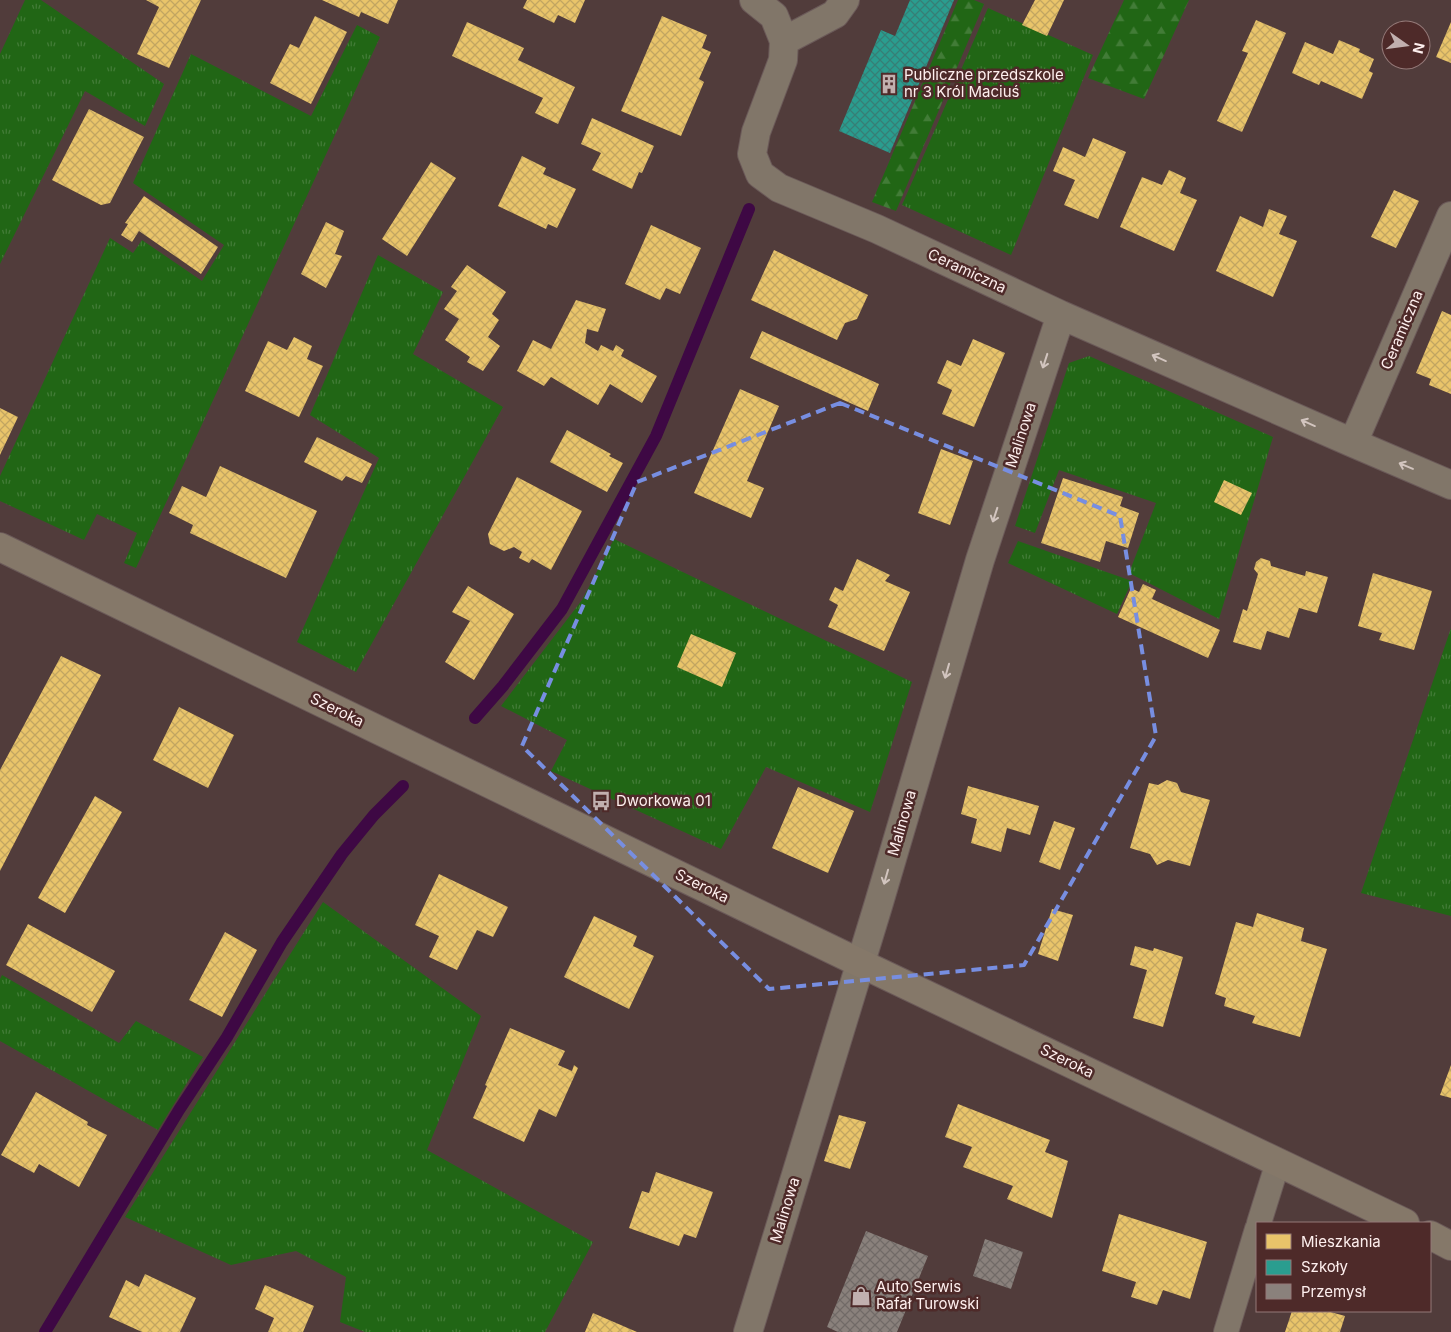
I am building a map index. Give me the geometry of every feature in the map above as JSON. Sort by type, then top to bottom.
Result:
[{"type":"street","name":"Ceramiczna","points":[[754,0],[774,16],[784,41],[783,60],[756,132],[752,154],[760,174],[778,188],[877,229],[1061,314],[1353,443],[1451,484]]},
{"type":"street","points":[[784,41],[835,14],[844,0]]},
{"type":"street","name":"Ceramiczna","points":[[1353,443],[1451,216]]},
{"type":"street","name":"Malinowa","points":[[748,1332],[878,906],[980,560],[1061,314]]},
{"type":"street","name":"Szeroka","points":[[0,547],[1402,1222]]},
{"type":"street","points":[[1431,1236],[1451,1246]]},
{"type":"lane","points":[[1259,1222],[1278,1162]]},
{"type":"lane","points":[[1226,1332],[1256,1232]]},
{"type":"highlighted area","points":[[840,403],[1120,516],[1156,736],[1024,965],[769,989],[522,746],[637,482]]},
{"type":"green space","points":[[25,0],[41,0],[164,84],[145,126],[85,91],[0,264],[0,54]]},
{"type":"green space","points":[[958,0],[974,0],[984,4],[896,211],[872,202]]},
{"type":"green space","points":[[1124,0],[1189,0],[1144,99],[1088,78]]},
{"type":"green space","points":[[988,8],[1093,55],[1011,255],[902,205]]},
{"type":"green space","points":[[357,25],[380,37],[136,568],[124,563],[137,533],[97,514],[84,540],[0,501],[0,476],[110,238],[133,253],[142,240],[202,281],[224,245],[133,183],[191,54],[311,116]]},
{"type":"green space","points":[[378,255],[443,292],[413,354],[503,407],[356,672],[297,642],[379,458],[310,415]]},
{"type":"green space","points":[[1089,356],[1273,437],[1219,619],[1129,573],[1156,503],[1059,470],[1035,533],[1015,526],[1069,363]]},
{"type":"green space","points":[[614,539],[912,682],[870,812],[766,767],[721,849],[551,771],[567,740],[501,706],[582,600]]},
{"type":"green space","points":[[1018,541],[1132,581],[1117,614],[1008,563]]},
{"type":"green space","points":[[1451,628],[1451,916],[1361,893]]},
{"type":"green space","points":[[323,902],[481,1016],[427,1150],[593,1242],[545,1332],[365,1332],[340,1322],[346,1277],[296,1251],[231,1265],[125,1217]]},
{"type":"green space","points":[[2,975],[119,1043],[136,1021],[203,1057],[158,1130],[0,1041],[0,979]]},
{"type":"building: Mieszkania","points":[[146,0],[201,0],[169,68],[137,54],[159,7]]},
{"type":"building: Mieszkania","points":[[322,0],[398,0],[388,24],[361,12],[359,17]]},
{"type":"building: Mieszkania","points":[[527,0],[585,0],[575,23],[558,15],[554,23],[523,8]]},
{"type":"building: Mieszkania","points":[[1035,0],[1064,0],[1047,36],[1022,25]]},
{"type":"building: Mieszkania","points":[[315,16],[347,32],[311,104],[270,83],[290,44],[299,48]]},
{"type":"building: Mieszkania","points":[[662,16],[707,35],[702,48],[711,52],[699,79],[704,82],[681,136],[621,111]]},
{"type":"building: Mieszkania","points":[[1256,20],[1286,33],[1242,132],[1217,121],[1248,53],[1242,51]]},
{"type":"building: Mieszkania","points":[[467,22],[524,48],[518,60],[575,87],[558,124],[535,113],[543,98],[452,56]]},
{"type":"building: Mieszkania","points":[[1451,22],[1451,63],[1436,57]]},
{"type":"building: Mieszkania","points":[[1339,40],[1360,49],[1359,52],[1374,59],[1369,71],[1373,73],[1362,99],[1321,81],[1319,85],[1292,73],[1305,42],[1333,54]]},
{"type":"building: Mieszkania","points":[[89,109],[144,137],[110,203],[101,205],[52,180]]},
{"type":"building: Mieszkania","points":[[592,118],[654,146],[642,173],[639,172],[632,189],[592,170],[601,153],[581,144]]},
{"type":"building: Mieszkania","points":[[1093,138],[1126,152],[1098,219],[1064,205],[1075,180],[1053,171],[1063,147],[1085,157]]},
{"type":"building: Mieszkania","points":[[522,156],[546,168],[543,174],[576,189],[557,228],[548,224],[546,229],[498,206]]},
{"type":"building: Mieszkania","points":[[431,162],[456,178],[407,256],[382,239]]},
{"type":"building: Mieszkania","points":[[1169,170],[1186,178],[1180,193],[1197,200],[1174,251],[1120,227],[1142,177],[1162,185]]},
{"type":"building: Mieszkania","points":[[1394,190],[1419,201],[1396,248],[1371,237]]},
{"type":"building: Mieszkania","points":[[144,196],[218,247],[201,274],[139,231],[132,242],[121,235],[128,224],[125,223]]},
{"type":"building: Mieszkania","points":[[1269,209],[1287,216],[1279,234],[1297,241],[1273,297],[1216,271],[1240,216],[1263,227]]},
{"type":"building: Mieszkania","points":[[326,222],[344,231],[335,254],[342,256],[326,288],[301,274]]},
{"type":"building: Mieszkania","points":[[651,225],[701,248],[680,294],[666,288],[660,300],[625,284]]},
{"type":"building: Mieszkania","points":[[774,250],[868,295],[857,319],[845,323],[837,340],[751,300]]},
{"type":"building: Mieszkania","points":[[467,265],[506,292],[492,314],[499,320],[488,337],[500,346],[483,371],[467,362],[470,357],[445,340],[459,319],[444,309],[457,291],[451,287]]},
{"type":"building: Mieszkania","points":[[576,300],[606,309],[598,332],[587,329],[585,343],[598,351],[601,345],[613,351],[616,345],[624,350],[621,356],[657,376],[642,403],[610,384],[598,405],[551,377],[544,386],[517,371],[533,340],[551,349]]},
{"type":"building: Mieszkania","points":[[1442,311],[1451,315],[1451,394],[1429,385],[1431,379],[1416,373]]},
{"type":"building: Mieszkania","points":[[762,331],[879,384],[868,411],[750,358]]},
{"type":"building: Mieszkania","points":[[294,337],[312,346],[307,359],[323,366],[299,417],[245,391],[268,341],[287,350]]},
{"type":"building: Mieszkania","points":[[973,339],[1005,353],[974,427],[942,414],[952,390],[937,383],[947,360],[961,366]]},
{"type":"building: Mieszkania","points":[[740,389],[779,406],[747,481],[764,488],[751,518],[694,493]]},
{"type":"building: Mieszkania","points":[[0,408],[18,417],[0,455]]},
{"type":"building: Mieszkania","points":[[567,430],[611,454],[609,456],[623,463],[607,492],[550,462]]},
{"type":"building: Mieszkania","points":[[317,437],[372,464],[362,483],[346,476],[342,481],[304,462]]},
{"type":"building: Mieszkania","points":[[941,449],[973,461],[950,525],[918,513]]},
{"type":"building: Mieszkania","points":[[220,466],[317,511],[286,578],[190,533],[193,525],[169,513],[182,486],[206,497]]},
{"type":"building: Mieszkania","points":[[517,477],[582,511],[551,570],[532,559],[529,563],[519,558],[522,552],[514,547],[504,551],[490,544],[488,534]]},
{"type":"building: Mieszkania","points":[[1063,478],[1123,497],[1120,506],[1139,513],[1128,548],[1106,541],[1100,562],[1041,543]]},
{"type":"building: Mieszkania","points":[[1224,480],[1252,493],[1241,515],[1214,502]]},
{"type":"building: Mieszkania","points":[[1261,558],[1270,561],[1271,566],[1305,576],[1306,571],[1328,577],[1317,613],[1299,608],[1289,638],[1267,631],[1261,650],[1233,642],[1243,609],[1247,611],[1258,574],[1254,569],[1256,562]]},
{"type":"building: Mieszkania","points":[[857,559],[890,575],[885,581],[910,592],[884,651],[828,627],[838,605],[829,600],[835,587],[843,591]]},
{"type":"building: Mieszkania","points":[[1373,573],[1432,591],[1414,650],[1379,640],[1382,633],[1358,626]]},
{"type":"building: Mieszkania","points":[[1143,584],[1156,590],[1152,599],[1220,630],[1208,658],[1118,617],[1131,588],[1139,592]]},
{"type":"building: Mieszkania","points":[[468,586],[514,614],[474,680],[445,662],[470,621],[452,612]]},
{"type":"building: Mieszkania","points":[[691,634],[736,653],[722,687],[677,667]]},
{"type":"building: Mieszkania","points":[[61,656],[101,675],[0,871],[0,770]]},
{"type":"building: Mieszkania","points":[[179,707],[234,735],[208,788],[153,760]]},
{"type":"building: Mieszkania","points":[[1167,780],[1177,783],[1181,792],[1210,800],[1190,866],[1168,860],[1157,865],[1150,854],[1130,848],[1149,783],[1158,785]]},
{"type":"building: Mieszkania","points":[[968,786],[1039,806],[1030,835],[1007,828],[1001,852],[971,843],[977,819],[961,814]]},
{"type":"building: Mieszkania","points":[[798,787],[854,811],[828,873],[772,848]]},
{"type":"building: Mieszkania","points":[[95,796],[122,812],[65,913],[38,898]]},
{"type":"building: Mieszkania","points":[[1054,821],[1075,828],[1060,870],[1039,862]]},
{"type":"building: Mieszkania","points":[[439,874],[508,907],[493,937],[477,930],[457,970],[429,957],[439,936],[415,925]]},
{"type":"building: Mieszkania","points":[[1052,909],[1073,915],[1058,961],[1038,954]]},
{"type":"building: Mieszkania","points":[[1257,913],[1304,928],[1301,941],[1327,949],[1300,1037],[1252,1023],[1255,1016],[1224,1006],[1226,998],[1215,994],[1236,922],[1253,927]]},
{"type":"building: Mieszkania","points":[[594,916],[637,936],[633,946],[654,956],[629,1009],[564,977]]},
{"type":"building: Mieszkania","points":[[28,924],[115,971],[92,1012],[6,965]]},
{"type":"building: Mieszkania","points":[[225,932],[257,950],[222,1017],[189,1000]]},
{"type":"building: Mieszkania","points":[[1135,946],[1153,951],[1154,948],[1183,957],[1163,1027],[1133,1018],[1147,970],[1130,965]]},
{"type":"building: Mieszkania","points":[[510,1028],[565,1051],[558,1065],[572,1071],[574,1065],[578,1068],[556,1117],[539,1109],[524,1142],[473,1118]]},
{"type":"building: Mieszkania","points":[[1451,1065],[1451,1098],[1440,1095]]},
{"type":"building: Mieszkania","points":[[36,1092],[88,1122],[87,1125],[107,1135],[79,1187],[39,1164],[34,1173],[1,1155]]},
{"type":"building: Mieszkania","points":[[958,1104],[1050,1140],[1045,1152],[1068,1161],[1052,1218],[1007,1199],[1013,1186],[963,1167],[972,1147],[945,1137]]},
{"type":"building: Mieszkania","points":[[839,1115],[866,1122],[850,1169],[824,1161]]},
{"type":"building: Mieszkania","points":[[656,1172],[713,1192],[696,1238],[684,1234],[679,1246],[629,1228],[642,1191],[649,1193]]},
{"type":"building: Mieszkania","points":[[1119,1214],[1207,1242],[1190,1299],[1163,1290],[1157,1305],[1131,1297],[1136,1282],[1102,1271]]},
{"type":"building: Mieszkania","points":[[145,1274],[196,1298],[180,1332],[142,1332],[109,1317],[126,1280],[139,1287]]},
{"type":"building: Mieszkania","points":[[265,1285],[314,1306],[303,1332],[268,1332],[274,1318],[255,1309]]},
{"type":"building: Mieszkania","points":[[1292,1312],[1331,1312],[1345,1316],[1340,1332],[1285,1332]]},
{"type":"building: Mieszkania","points":[[593,1313],[637,1332],[585,1332]]},
{"type":"building: Szkoły","name":"Publiczne przedszkole nr 3 Król Maciuś","points":[[910,0],[954,0],[890,153],[839,131],[881,30],[895,36]]},
{"type":"building: Przemysł","points":[[866,1231],[928,1256],[897,1332],[838,1332],[827,1327]]},
{"type":"building: Przemysł","points":[[985,1239],[1023,1252],[1011,1289],[973,1276]]},
{"type":"waterway","points":[[475,718],[503,686],[562,609],[656,436],[749,209]]},
{"type":"waterway","points":[[45,1332],[179,1110],[227,1037],[282,942],[342,854],[374,815],[403,786]]},
{"type":"place","name":"Publiczne przedszkole nr 3 Król Maciuś","points":[[889,84]]},
{"type":"place","name":"Dworkowa 01","points":[[601,801]]},
{"type":"place","name":"Auto Serwis Rafał Turowski","points":[[861,1296]]}]
